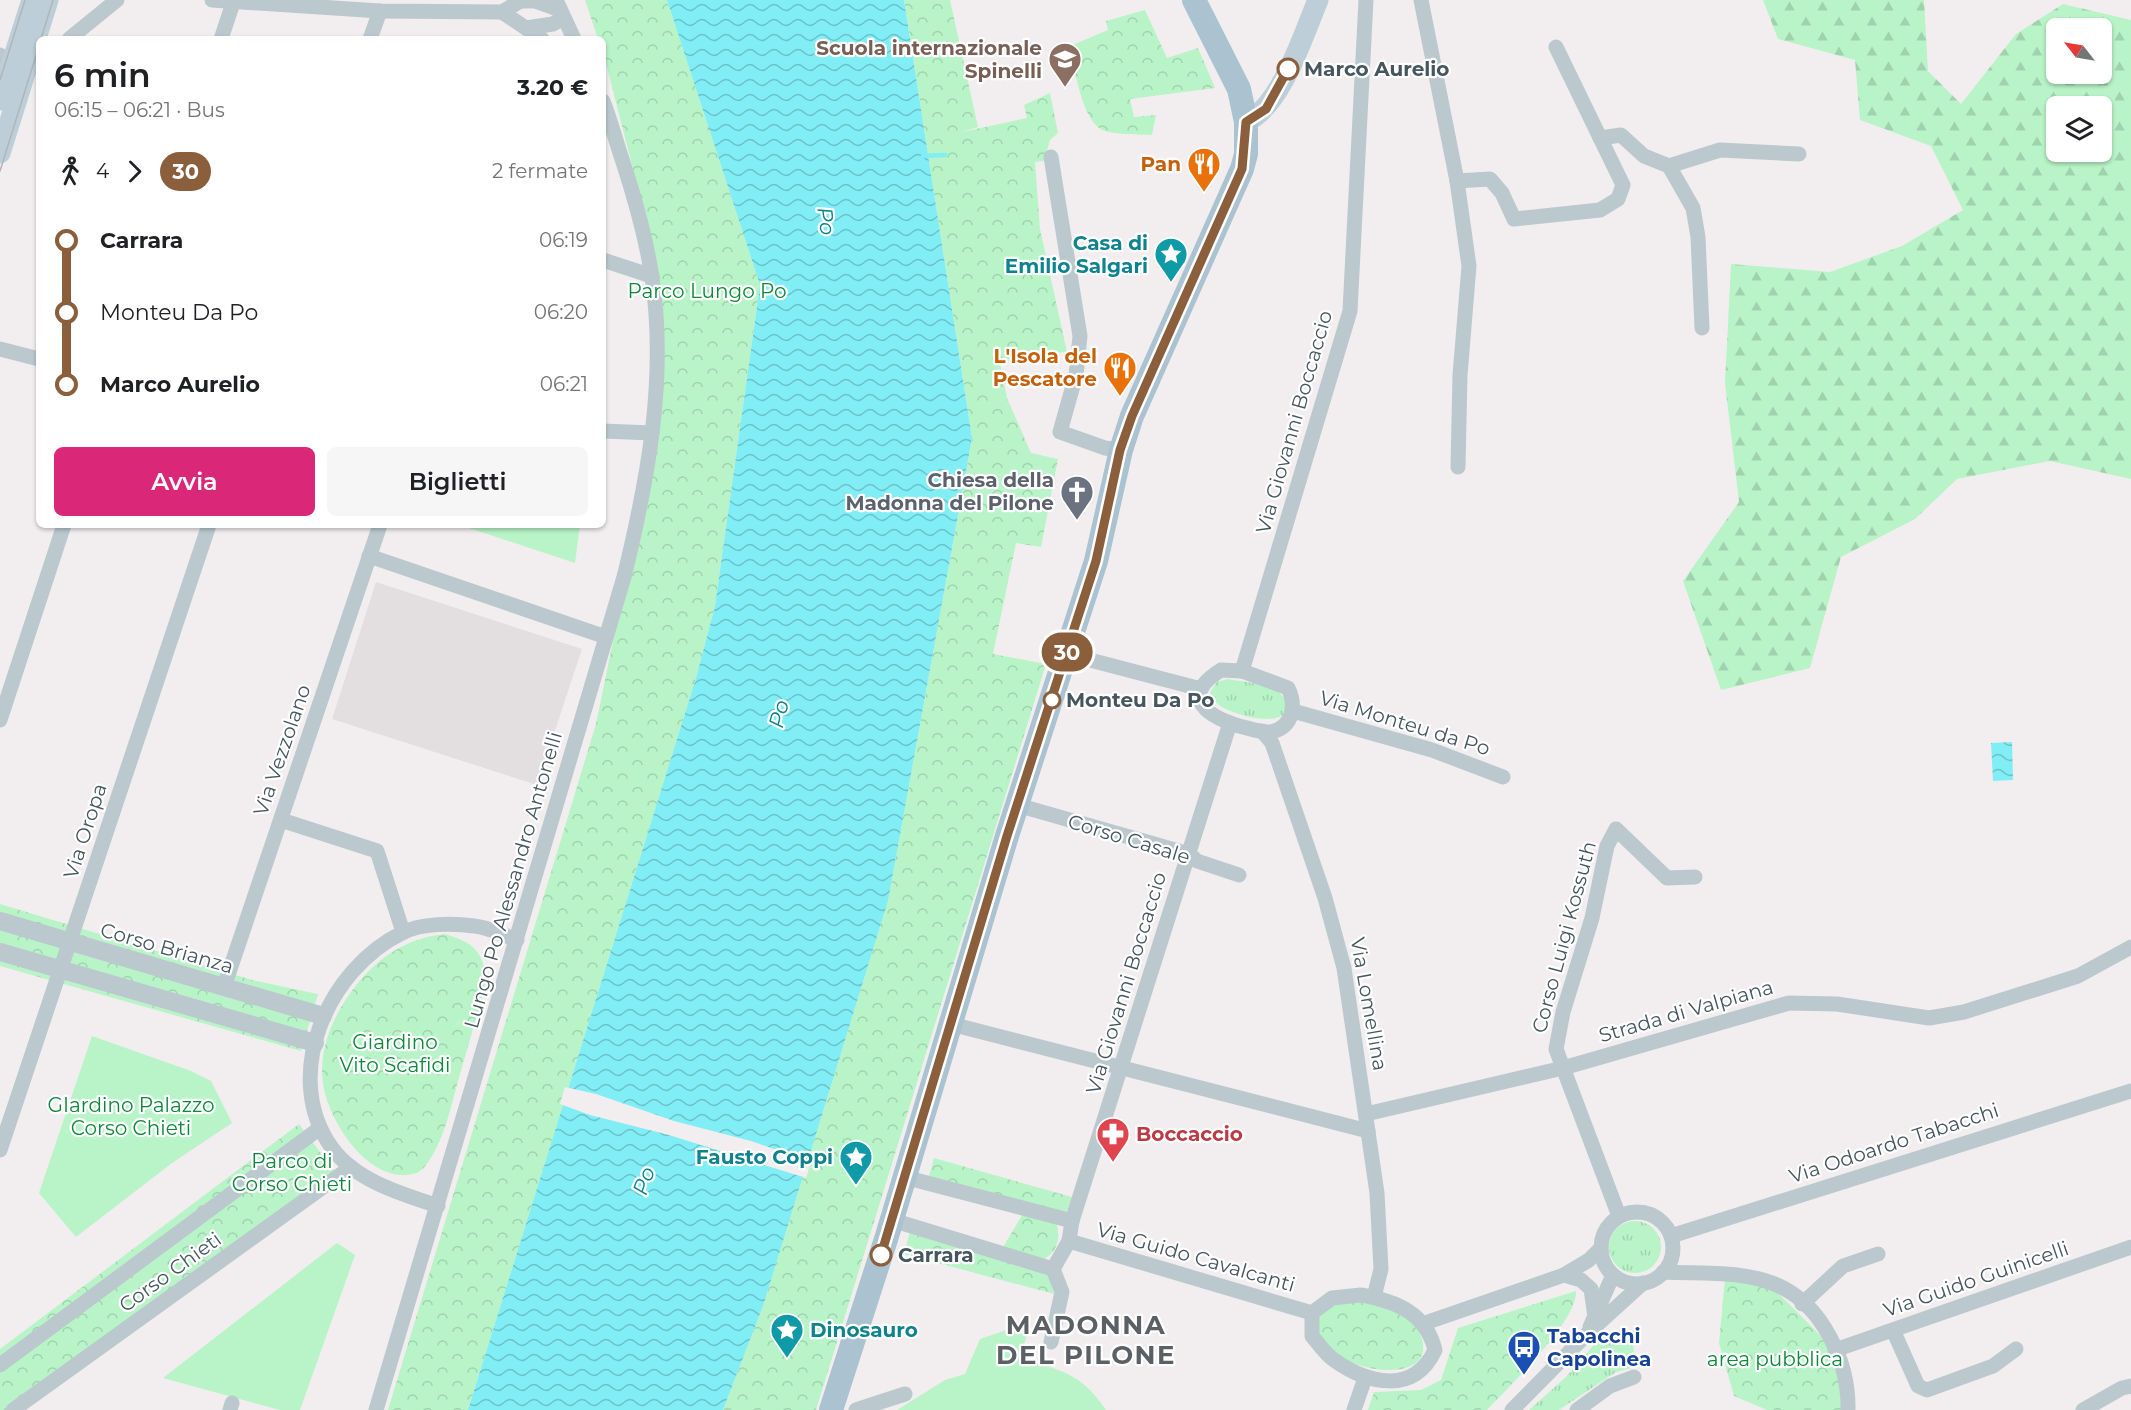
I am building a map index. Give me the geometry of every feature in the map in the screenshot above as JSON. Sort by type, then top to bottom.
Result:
[{"type":"main road","points":[[0,153],[32,0]]},
{"type":"main road","points":[[0,100],[48,0]]},
{"type":"main road","points":[[1246,122],[1266,109],[1282,81],[1318,0]]},
{"type":"main road","points":[[831,1410],[892,1220],[1017,805],[1096,561],[1120,450],[1132,416],[1242,169],[1246,122],[1239,89],[1199,2]]},
{"type":"street","points":[[73,36],[117,0]]},
{"type":"street","points":[[212,0],[380,10],[502,12],[522,0],[560,9]]},
{"type":"street","name":"Via Giovanni Boccaccio","points":[[1242,671],[1350,311],[1366,0]]},
{"type":"street","points":[[1421,0],[1457,181],[1469,266],[1460,375],[1458,467]]},
{"type":"street","points":[[222,36],[234,1]]},
{"type":"street","points":[[526,28],[553,24],[560,9]]},
{"type":"street","points":[[560,9],[572,36]]},
{"type":"street","points":[[371,36],[380,10]]},
{"type":"street","points":[[502,12],[538,36]]},
{"type":"street","points":[[1457,181],[1490,179],[1502,193],[1514,219],[1600,210],[1618,199],[1623,185],[1556,47]]},
{"type":"street","name":"Lungo Po Alessandro Antonelli","points":[[375,1410],[517,940],[637,524],[652,433],[657,388],[657,352],[651,276],[634,198],[606,110]]},
{"type":"street","points":[[1600,138],[1621,135],[1644,156],[1669,166],[1720,150],[1798,154]]},
{"type":"street","points":[[1051,157],[1080,336],[1076,375],[1060,432],[1105,448],[1120,450]]},
{"type":"street","points":[[1669,166],[1692,208],[1698,237],[1702,328]]},
{"type":"street","points":[[606,261],[651,276]]},
{"type":"street","points":[[0,349],[36,358]]},
{"type":"street","points":[[606,431],[652,433]]},
{"type":"street","points":[[0,720],[63,528]]},
{"type":"street","name":"Via Oropa","points":[[0,1150],[208,528]]},
{"type":"street","name":"Via Vezzolano","points":[[224,987],[379,528]]},
{"type":"street","points":[[369,556],[606,637]]},
{"type":"street","points":[[1066,654],[1201,689]]},
{"type":"street","points":[[1221,669],[1242,671],[1288,688],[1294,699],[1293,711],[1286,724],[1272,732],[1262,731],[1230,723],[1208,714],[1200,702],[1201,689],[1207,679],[1221,669]]},
{"type":"street","name":"Via Monteu da Po","points":[[1293,711],[1432,750],[1503,777]]},
{"type":"street","name":"Via Giovanni Boccaccio","points":[[1069,1241],[1072,1221],[1230,723]]},
{"type":"street","name":"Via Lomellina","points":[[1262,731],[1272,743],[1326,898],[1344,968],[1377,1194],[1381,1269],[1374,1297]]},
{"type":"street","name":"Corso Casale","points":[[1017,805],[1189,854],[1197,861],[1239,875]]},
{"type":"street","points":[[280,820],[377,851],[403,932]]},
{"type":"street","name":"Corso Luigi Kossuth","points":[[1619,1216],[1556,1049],[1563,1012],[1592,918],[1607,846],[1616,829],[1667,878],[1695,877]]},
{"type":"street","name":"Corso Brianza","points":[[0,921],[322,1016]]},
{"type":"street","points":[[438,1206],[381,1185],[351,1167],[333,1149],[320,1128],[312,1086],[315,1043],[322,1016],[331,1000],[357,968],[403,932],[439,925],[475,926],[517,940]]},
{"type":"street","name":"Strada di Valpiana","points":[[1366,1114],[1563,1068],[1789,1003],[1837,1004],[1929,1018],[1964,1012],[2078,976],[2131,947]]},
{"type":"street","points":[[0,952],[315,1043]]},
{"type":"street","points":[[951,1024],[1368,1131]]},
{"type":"street","name":"Via Odoardo Tabacchi","points":[[1671,1236],[2131,1091]]},
{"type":"street","name":"Corso Chieti","points":[[0,1365],[320,1128]]},
{"type":"street","name":"Corso Chieti","points":[[13,1410],[351,1167]]},
{"type":"street","points":[[904,1177],[1072,1221]]},
{"type":"street","points":[[1588,1333],[1596,1317],[1609,1271],[1601,1248],[1604,1233],[1619,1216],[1629,1212],[1650,1214],[1666,1227],[1671,1236],[1672,1255],[1664,1272]]},
{"type":"street","points":[[892,1220],[1053,1269]]},
{"type":"street","points":[[1053,1269],[1069,1241]]},
{"type":"street","name":"Via Guido Cavalcanti","points":[[1069,1241],[1312,1313]]},
{"type":"street","name":"Via Guido Guinicelli","points":[[1835,1350],[2131,1247]]},
{"type":"street","points":[[1568,1273],[1601,1248]]},
{"type":"street","points":[[1802,1304],[1843,1266],[1878,1254]]},
{"type":"street","points":[[1051,1342],[1062,1292],[1053,1269]]},
{"type":"street","points":[[1425,1323],[1568,1273],[1609,1271],[1632,1284],[1643,1283]]},
{"type":"street","points":[[1512,1410],[1588,1333],[1643,1283],[1664,1272],[1752,1278],[1778,1285],[1802,1304],[1826,1328],[1844,1369],[1848,1410]]},
{"type":"street","points":[[1568,1273],[1591,1289],[1596,1317]]},
{"type":"street","points":[[1361,1295],[1374,1297],[1412,1313],[1425,1323],[1436,1350],[1428,1366],[1413,1377],[1392,1380],[1365,1377],[1332,1359],[1312,1336],[1312,1313],[1332,1298],[1361,1295]]},
{"type":"street","points":[[1893,1330],[1918,1386],[1927,1390],[1993,1366],[2016,1348]]},
{"type":"street","points":[[1354,1410],[1365,1377]]},
{"type":"street","points":[[1577,1410],[1610,1386],[1635,1377]]},
{"type":"street","points":[[2089,1408],[2122,1388],[2131,1386]]},
{"type":"street","points":[[856,1410],[906,1394]]},
{"type":"shaded area","points":[[376,582],[582,649],[537,785],[332,719]]},
{"type":"green space","name":"Parco Lungo Po","points":[[585,0],[667,0],[760,285],[715,606],[696,678],[468,1410],[388,1410],[596,724],[637,524],[664,353],[657,262],[606,64],[606,36],[597,36]]},
{"type":"green space","points":[[904,0],[950,0],[978,127],[962,132],[1027,118],[1024,105],[1050,93],[1058,133],[1050,140],[1044,161],[1035,162],[1040,229],[1067,352],[1046,353],[1000,363],[1007,398],[1031,453],[1058,459],[1041,547],[1016,543],[993,654],[1046,664],[816,1410],[723,1410],[763,1306],[888,901],[972,438]]},
{"type":"green space","points":[[1763,0],[1924,0],[1928,71],[1961,104],[2016,34],[2063,4],[2131,20],[2131,479],[2050,461],[1957,479],[1915,519],[1841,557],[1810,668],[1721,690],[1683,581],[1739,502],[1725,383],[1731,264],[1830,272],[1902,246],[1963,210],[1931,146],[1860,120],[1855,60],[1778,39]]},
{"type":"green space","points":[[1145,10],[1167,58],[1198,48],[1215,88],[1130,99],[1134,117],[1156,115],[1152,135],[1105,131],[1090,118],[1085,106],[1070,46],[1108,30],[1106,21]]},
{"type":"green space","points":[[469,528],[580,528],[575,563]]},
{"type":"green space","points":[[1228,679],[1262,685],[1278,692],[1287,704],[1283,715],[1276,718],[1254,718],[1220,706],[1210,692],[1217,682]]},
{"type":"green space","points":[[0,904],[252,980],[318,994],[301,1051],[0,966]]},
{"type":"green space","name":"Giardino Vito Scafidi","points":[[445,934],[475,949],[482,961],[487,980],[442,1136],[426,1165],[415,1174],[391,1173],[365,1158],[343,1133],[335,1118],[328,1103],[322,1075],[325,1047],[341,1007],[366,974],[386,956],[407,944]]},
{"type":"green space","name":"GIardino Palazzo Corso Chieti","points":[[92,1036],[191,1071],[211,1081],[232,1123],[172,1163],[76,1237],[39,1193]]},
{"type":"green space","name":"Parco di Corso Chieti","points":[[299,1124],[341,1180],[13,1410],[0,1410],[0,1349]]},
{"type":"green space","points":[[934,1158],[1072,1197],[1066,1213],[929,1176]]},
{"type":"green space","points":[[1023,1214],[1056,1222],[1057,1243],[1049,1256],[1044,1259],[1003,1247]]},
{"type":"green space","points":[[1630,1221],[1640,1221],[1649,1225],[1657,1233],[1661,1247],[1657,1261],[1649,1269],[1640,1273],[1630,1273],[1621,1269],[1613,1261],[1609,1252],[1609,1242],[1613,1233],[1621,1225]]},
{"type":"green space","points":[[910,1231],[1048,1271],[1054,1294],[904,1254]]},
{"type":"green space","points":[[337,1243],[355,1255],[300,1410],[280,1410],[163,1378]]},
{"type":"green space","name":"area pubblica","points":[[1725,1278],[1775,1290],[1820,1335],[1841,1371],[1843,1410],[1767,1410],[1734,1396],[1719,1343]]},
{"type":"green space","points":[[1576,1291],[1574,1304],[1555,1336],[1487,1410],[1368,1410],[1374,1392],[1421,1390],[1441,1380],[1458,1328]]},
{"type":"green space","points":[[1360,1302],[1396,1312],[1411,1321],[1421,1336],[1422,1356],[1409,1367],[1388,1370],[1363,1366],[1340,1357],[1323,1343],[1317,1325],[1328,1305]]},
{"type":"green space","points":[[1031,1322],[1020,1357],[1069,1374],[1088,1388],[1106,1410],[897,1410],[945,1380],[965,1374],[980,1339]]},
{"type":"green space","points":[[1604,1333],[1633,1342],[1635,1367],[1616,1372],[1559,1410],[1529,1410],[1566,1377]]},
{"type":"water","name":"Po","points":[[667,0],[904,0],[972,438],[888,901],[763,1306],[723,1410],[468,1410],[696,678],[715,606],[760,285]]},
{"type":"water","points":[[2012,742],[2013,780],[1993,781],[1991,743]]},
{"type":"pier","points":[[565,1087],[596,1094],[674,1121],[751,1141],[811,1162],[806,1178],[669,1135],[590,1115],[560,1104]]},
{"type":"waterway","points":[[923,156],[945,155]]},
{"type":"tram line","points":[[0,80],[25,0]]},
{"type":"tram line","points":[[42,36],[53,0]]},
{"type":"tram line","points":[[0,171],[36,56]]},
{"type":"bus line","name":"30","points":[[881,1255],[1007,836],[1096,561],[1120,450],[1132,416],[1242,169],[1246,154],[1246,122],[1257,117],[1266,109],[1288,69]]},
{"type":"place","name":"Marco Aurelio","points":[[1288,69]]},
{"type":"place","name":"Scuola internazionale Spinelli","points":[[1065,88]]},
{"type":"place","name":"Pan","points":[[1204,193]]},
{"type":"place","name":"Casa di Emilio Salgari","points":[[1171,283]]},
{"type":"place","name":"L'Isola del Pescatore","points":[[1120,397]]},
{"type":"place","name":"Chiesa della Madonna del Pilone","points":[[1077,521]]},
{"type":"place","name":"Monteu Da Po","points":[[1052,700]]},
{"type":"place","name":"Boccaccio","points":[[1113,1163]]},
{"type":"place","name":"Fausto Coppi","points":[[856,1186]]},
{"type":"place","name":"Carrara","points":[[881,1255]]},
{"type":"place","name":"Dinosauro","points":[[787,1359]]},
{"type":"place","name":"Tabacchi Capolinea","points":[[1524,1376]]},
{"type":"district","name":"MADONNA DEL PILONE","points":[[1086,1340]]}]
